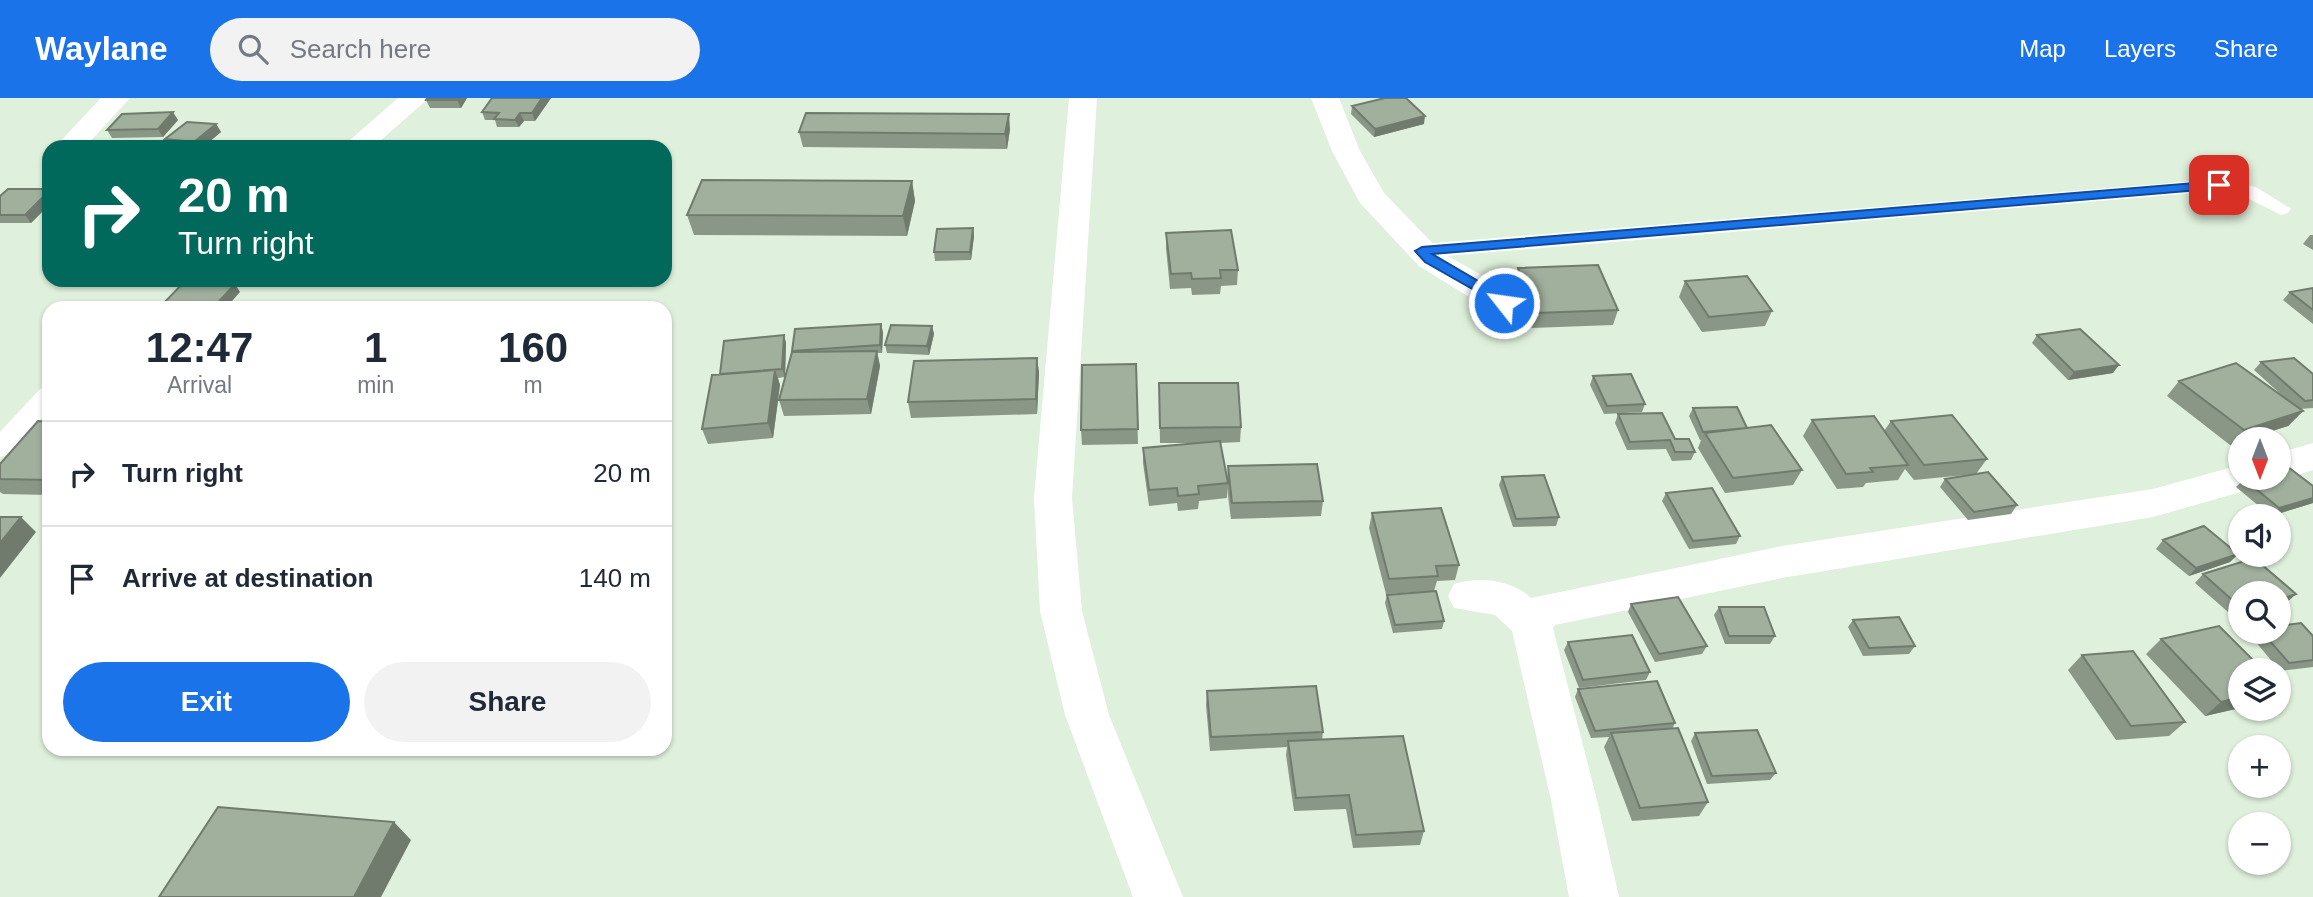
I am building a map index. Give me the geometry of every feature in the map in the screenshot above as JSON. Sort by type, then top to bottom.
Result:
[{"type":"street","points":[[76,140],[116,98]]},
{"type":"street","points":[[364,140],[415,98]]},
{"type":"street","points":[[1083,98],[1053,498],[1061,611],[1087,715],[1158,897]]},
{"type":"street","points":[[1325,98],[1346,151],[1371,197],[1430,259],[1504,303]]},
{"type":"street","points":[[2291,463],[2313,456]]},
{"type":"street","points":[[1531,623],[1543,611],[1618,594],[1782,562],[2153,503],[2228,482]]},
{"type":"street","points":[[1469,596],[1506,600],[1531,623],[1574,800],[1594,897]]},
{"type":"lane","points":[[1422,251],[2219,185],[2249,191],[2281,209]]},
{"type":"lane","points":[[0,449],[42,403]]},
{"type":"building","points":[[427,98],[458,98],[426,100]]},
{"type":"building","points":[[492,98],[542,98],[532,113],[520,113],[515,120],[494,119],[499,113],[482,112]]},
{"type":"building","points":[[1385,98],[1406,98],[1425,116],[1375,129],[1352,106]]},
{"type":"building","points":[[173,112],[158,129],[107,130],[122,114]]},
{"type":"building","points":[[806,113],[1009,114],[1005,134],[799,132]]},
{"type":"building","points":[[187,122],[216,124],[196,140],[165,139]]},
{"type":"building","points":[[702,180],[912,181],[903,216],[687,215]]},
{"type":"building","points":[[8,189],[42,189],[42,198],[25,215],[0,215],[0,196]]},
{"type":"building","points":[[973,228],[970,252],[934,252],[937,229]]},
{"type":"building","points":[[1231,230],[1238,270],[1220,270],[1221,278],[1192,279],[1191,273],[1171,274],[1166,233]]},
{"type":"building","points":[[1598,265],[1618,310],[1535,313],[1518,268]]},
{"type":"building","points":[[1747,276],[1772,311],[1709,317],[1685,281]]},
{"type":"building","points":[[179,287],[232,287],[219,301],[166,301]]},
{"type":"building","points":[[2313,288],[2313,310],[2290,292]]},
{"type":"building","points":[[881,324],[880,345],[792,351],[795,329]]},
{"type":"building","points":[[891,325],[932,326],[927,346],[885,345]]},
{"type":"building","points":[[2080,329],[2119,365],[2074,372],[2037,335]]},
{"type":"building","points":[[784,335],[782,369],[720,374],[724,341]]},
{"type":"building","points":[[877,351],[867,399],[779,400],[792,352]]},
{"type":"building","points":[[1037,358],[1036,399],[908,402],[914,361]]},
{"type":"building","points":[[2294,358],[2313,374],[2313,400],[2305,401],[2261,362]]},
{"type":"building","points":[[2236,363],[2303,411],[2253,427],[2240,427],[2179,381]]},
{"type":"building","points":[[1136,364],[1138,429],[1081,430],[1082,365]]},
{"type":"building","points":[[775,370],[768,423],[702,429],[712,375]]},
{"type":"building","points":[[1631,374],[1645,404],[1607,406],[1593,376]]},
{"type":"building","points":[[1159,383],[1238,383],[1241,427],[1160,428]]},
{"type":"building","points":[[1737,407],[1747,428],[1703,432],[1693,408]]},
{"type":"building","points":[[1662,413],[1675,439],[1689,439],[1695,452],[1675,452],[1670,440],[1630,442],[1618,414]]},
{"type":"building","points":[[1952,415],[1987,459],[1924,465],[1891,421]]},
{"type":"building","points":[[1874,416],[1908,465],[1870,468],[1873,472],[1846,474],[1812,420]]},
{"type":"building","points":[[38,421],[42,421],[42,480],[0,479],[0,464]]},
{"type":"building","points":[[1771,425],[1802,470],[1733,478],[1705,433]]},
{"type":"building","points":[[1220,441],[1228,483],[1198,486],[1199,494],[1178,496],[1177,488],[1149,490],[1143,448]]},
{"type":"building","points":[[1317,464],[1323,501],[1232,503],[1228,466]]},
{"type":"building","points":[[2291,469],[2313,486],[2313,498],[2291,504],[2274,504],[2257,490],[2291,490]]},
{"type":"building","points":[[1988,472],[2017,505],[1974,512],[1945,479]]},
{"type":"building","points":[[1544,475],[1559,517],[1516,519],[1502,477]]},
{"type":"building","points":[[1712,488],[1740,536],[1693,541],[1666,493]]},
{"type":"building","points":[[1441,508],[1459,565],[1436,566],[1438,576],[1389,579],[1372,513]]},
{"type":"building","points":[[0,517],[21,517],[0,543]]},
{"type":"building","points":[[2204,526],[2228,546],[2228,557],[2196,568],[2163,540]]},
{"type":"building","points":[[2228,566],[2264,567],[2281,581],[2228,581],[2228,596],[2203,574]]},
{"type":"building","points":[[1436,591],[1444,621],[1395,625],[1387,595]]},
{"type":"building","points":[[1678,597],[1707,646],[1659,654],[1631,604]]},
{"type":"building","points":[[1719,607],[1764,607],[1775,636],[1729,636]]},
{"type":"building","points":[[1899,617],[1915,646],[1869,648],[1853,620]]},
{"type":"building","points":[[2301,623],[2313,636],[2313,660],[2291,663],[2291,658],[2285,658],[2272,644],[2291,644],[2291,624]]},
{"type":"building","points":[[2219,626],[2228,635],[2228,644],[2237,644],[2251,658],[2228,658],[2228,700],[2221,702],[2161,639]]},
{"type":"building","points":[[1632,635],[1650,672],[1583,680],[1568,642]]},
{"type":"building","points":[[2133,651],[2185,722],[2131,726],[2082,655]]},
{"type":"building","points":[[1657,681],[1675,723],[1595,731],[1578,689]]},
{"type":"building","points":[[1316,686],[1323,732],[1211,737],[1207,691]]},
{"type":"building","points":[[1678,728],[1708,802],[1640,808],[1611,733]]},
{"type":"building","points":[[1757,730],[1776,773],[1712,776],[1695,733]]},
{"type":"building","points":[[1403,736],[1424,831],[1356,835],[1349,795],[1296,798],[1288,741]]},
{"type":"building","points":[[218,807],[394,822],[354,897],[159,897]]},
{"type":"route","points":[[1504,303],[1430,259],[1422,251],[2219,185]]}]
